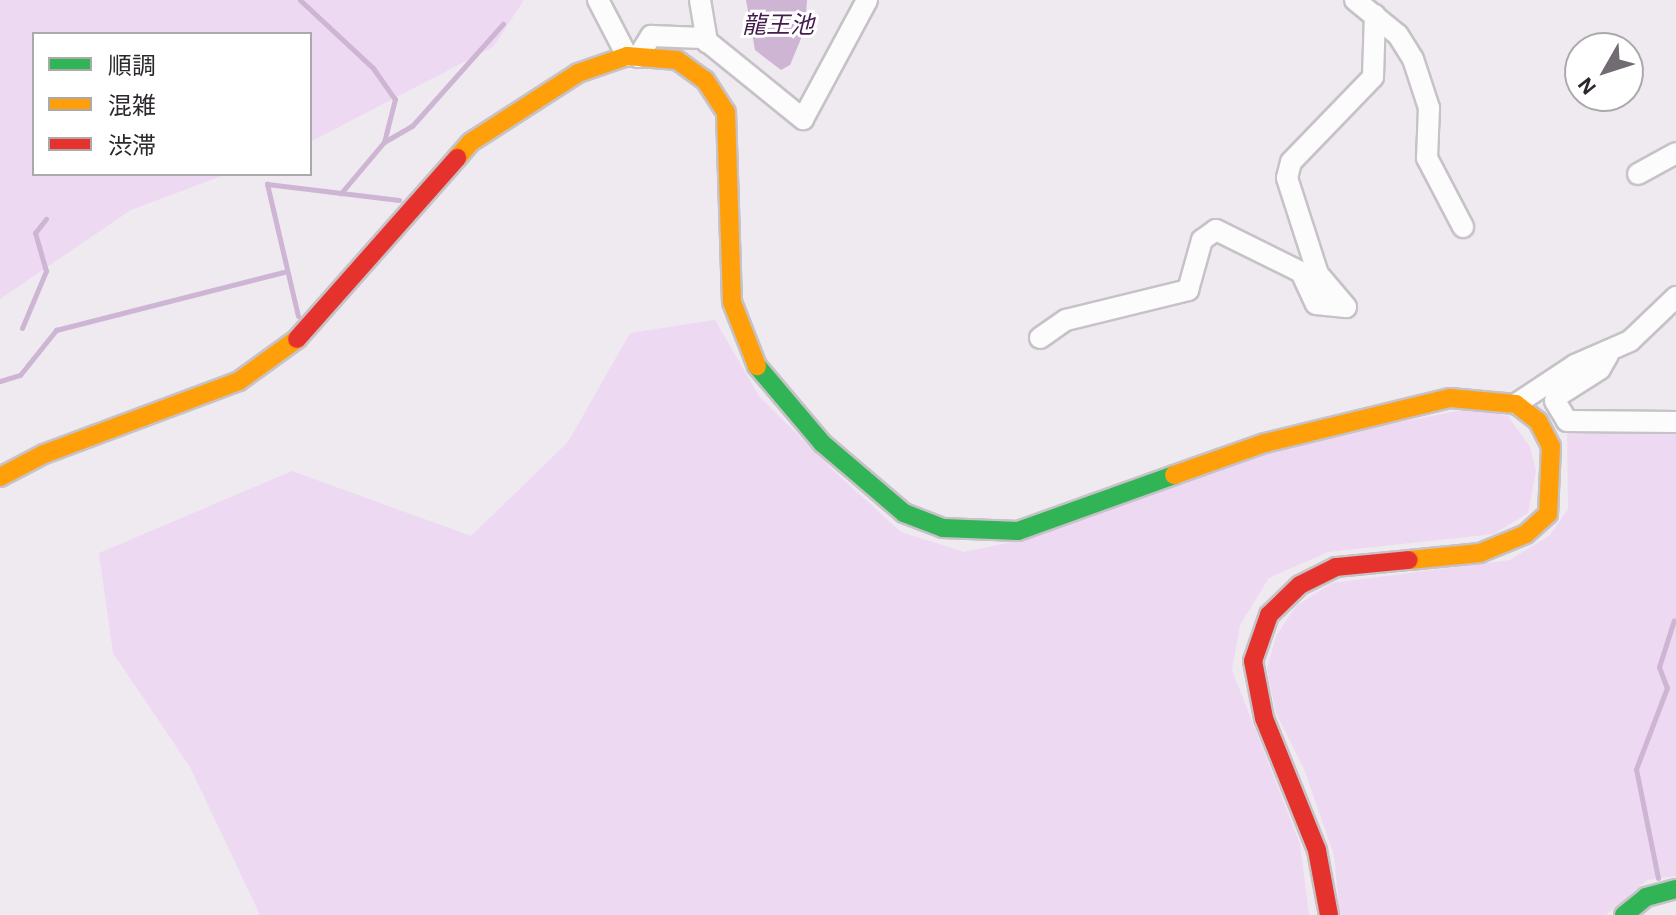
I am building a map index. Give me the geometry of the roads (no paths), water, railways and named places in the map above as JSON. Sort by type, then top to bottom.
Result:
[{"type":"street","points":[[598,0],[633,57]]},
{"type":"street","points":[[700,0],[707,42]]},
{"type":"street","points":[[633,57],[651,36],[707,42],[803,119],[867,0]]},
{"type":"street","points":[[1355,0],[1398,35],[1425,83],[1427,158],[1463,227]]},
{"type":"street","points":[[1040,338],[1066,320],[1188,290],[1202,240],[1216,230],[1301,272],[1316,304],[1346,307],[1318,274],[1287,178],[1291,162],[1373,77],[1375,15]]},
{"type":"street","points":[[0,477],[44,454],[239,381],[285,351],[471,142],[578,73],[633,57],[677,60],[705,80],[726,112],[732,302],[760,371],[870,485],[904,513],[943,528],[1018,531],[1265,443],[1360,416],[1450,398],[1516,404],[1538,421],[1551,446],[1548,514],[1526,534],[1480,553],[1336,567],[1300,585],[1269,615],[1253,661],[1264,718],[1317,850],[1329,915]]},
{"type":"street","points":[[1638,174],[1676,153]]},
{"type":"street","points":[[1676,297],[1608,355],[1600,369],[1559,395],[1555,401],[1567,421],[1676,422]]},
{"type":"street","points":[[1516,404],[1575,365],[1608,355]]},
{"type":"street","points":[[1624,915],[1646,897],[1676,889]]},
{"type":"water","name":"龍王池","points":[[746,0],[807,0],[805,29],[790,65],[781,70],[755,50]]},
{"type":"waterway","points":[[300,0],[373,68],[395,99],[384,142],[341,193]]},
{"type":"waterway","points":[[384,142],[412,126],[503,24]]},
{"type":"waterway","points":[[298,316],[267,184],[399,200]]},
{"type":"waterway","points":[[22,328],[46,271],[35,233],[46,219]]},
{"type":"waterway","points":[[0,381],[20,375],[56,330],[284,272]]},
{"type":"waterway","points":[[1658,878],[1636,769],[1667,688],[1659,667],[1674,620]]}]
